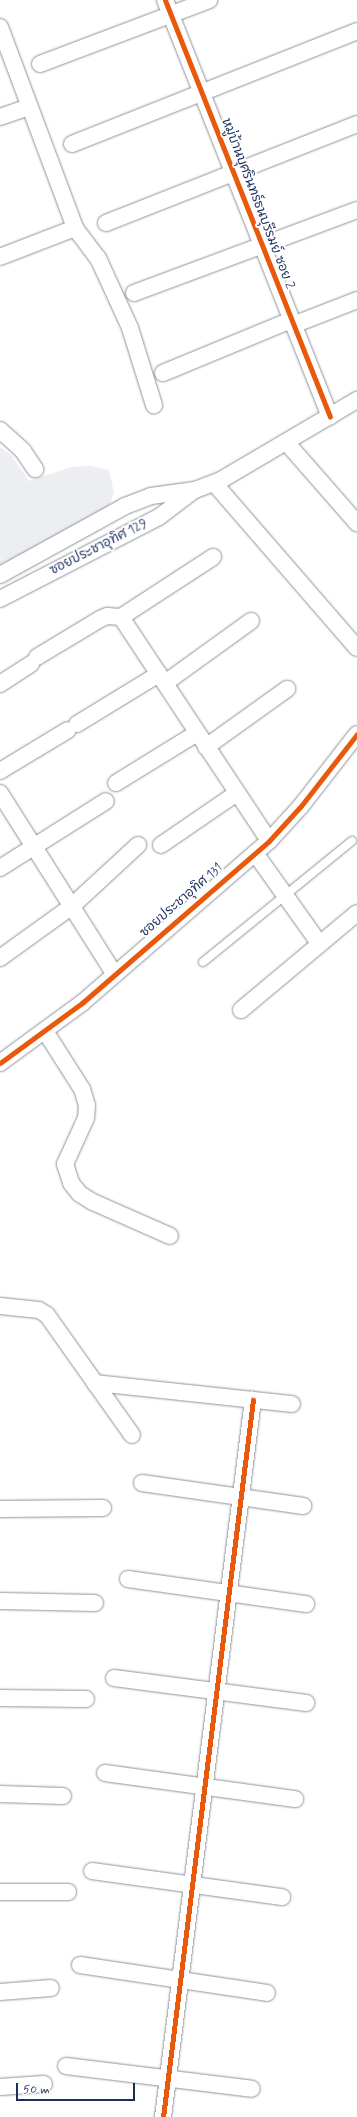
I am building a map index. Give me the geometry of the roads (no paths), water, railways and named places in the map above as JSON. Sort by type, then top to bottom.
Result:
[{"type":"street","name":"หมู่บ้านบุศรินทร์ธนบุรีรมย์ ซอย 2","points":[[165,0],[330,416]]},
{"type":"street","points":[[40,64],[209,0]]},
{"type":"street","points":[[0,27],[75,228],[98,258],[130,328],[154,405]]},
{"type":"street","points":[[72,144],[357,31]]},
{"type":"street","points":[[0,117],[29,107]]},
{"type":"street","points":[[106,223],[357,124]]},
{"type":"street","points":[[134,293],[357,210]]},
{"type":"street","points":[[0,256],[75,228]]},
{"type":"street","points":[[163,373],[292,323],[357,300]]},
{"type":"street","name":"ซอยประชาอุทิศ 129","points":[[0,575],[125,506],[151,496],[194,490],[214,483],[357,400]]},
{"type":"street","points":[[0,430],[23,451],[35,469]]},
{"type":"street","points":[[286,442],[357,523]]},
{"type":"street","points":[[214,483],[357,648]]},
{"type":"street","name":"ซอยประชาอุทิศ 129","points":[[0,599],[158,517],[194,490]]},
{"type":"street","points":[[0,684],[100,619],[107,616],[121,617],[213,557]]},
{"type":"street","points":[[121,617],[269,841]]},
{"type":"street","points":[[0,772],[72,727],[162,678],[251,621]]},
{"type":"street","points":[[206,747],[287,689]]},
{"type":"street","points":[[116,783],[197,733]]},
{"type":"street","name":"ซอยประชาอุทิศ 131","points":[[0,1063],[45,1031],[269,841],[355,743]]},
{"type":"street","points":[[161,845],[237,792]]},
{"type":"street","points":[[0,793],[33,848],[114,973]]},
{"type":"street","points":[[0,868],[106,801]]},
{"type":"street","points":[[0,958],[72,906],[138,845]]},
{"type":"street","points":[[255,853],[319,943]]},
{"type":"street","points":[[241,1010],[319,943],[357,913]]},
{"type":"street","points":[[45,1031],[82,1089],[86,1105],[86,1118],[65,1164],[71,1183],[80,1194],[93,1202],[170,1236]]},
{"type":"street","points":[[0,1306],[39,1310],[47,1315],[132,1435]]},
{"type":"street","points":[[95,1383],[292,1404]]},
{"type":"street","points":[[163,2117],[253,1400]]},
{"type":"street","points":[[142,1483],[303,1506]]},
{"type":"street","points":[[0,1508],[103,1508]]},
{"type":"street","points":[[128,1579],[306,1604]]},
{"type":"street","points":[[0,1601],[95,1603]]},
{"type":"street","points":[[114,1678],[217,1690],[306,1703]]},
{"type":"street","points":[[0,1698],[86,1699]]},
{"type":"street","points":[[105,1773],[295,1799]]},
{"type":"street","points":[[0,1794],[63,1796]]},
{"type":"street","points":[[92,1870],[282,1897]]},
{"type":"street","points":[[0,1892],[68,1892]]},
{"type":"street","points":[[80,1965],[267,1993]]},
{"type":"street","points":[[0,1992],[50,1988]]},
{"type":"street","points":[[66,2066],[168,2077],[252,2089]]},
{"type":"street","points":[[0,2087],[44,2084]]},
{"type":"lane","points":[[203,962],[352,841]]}]
